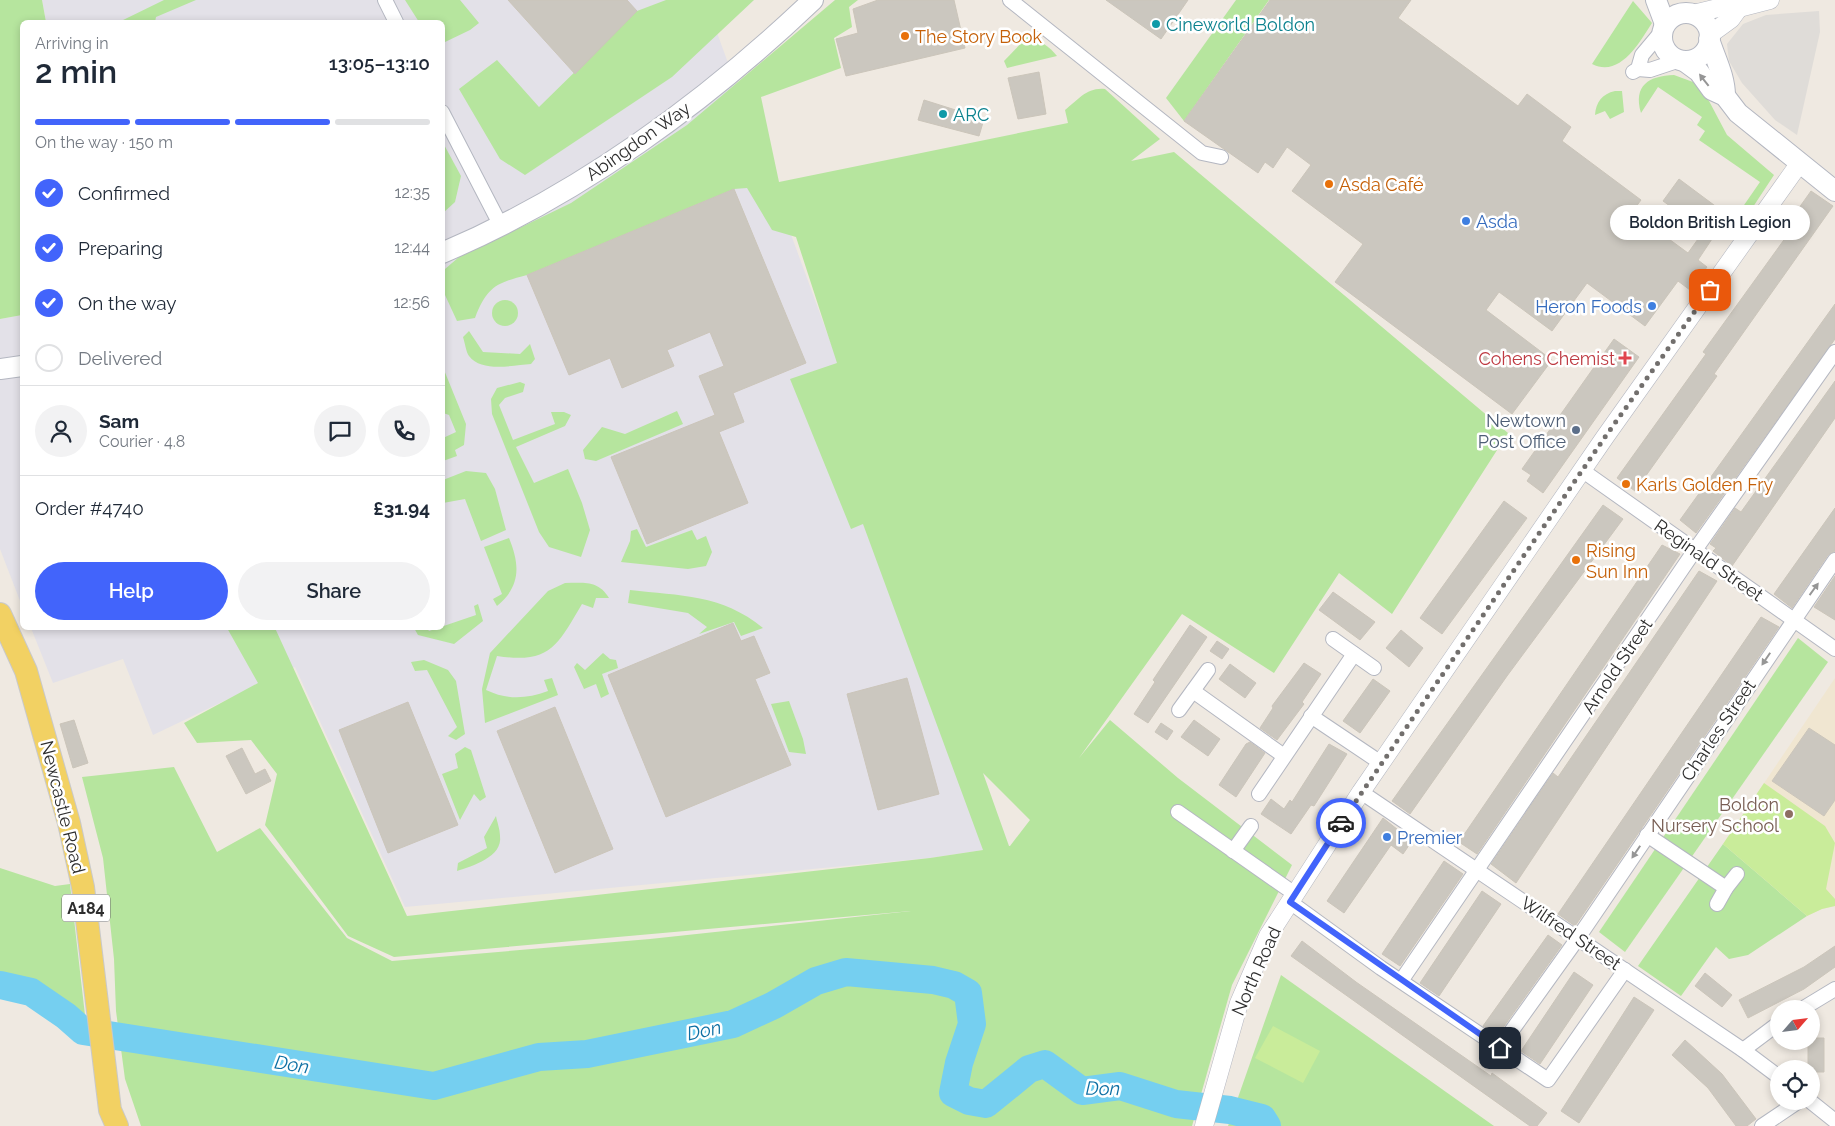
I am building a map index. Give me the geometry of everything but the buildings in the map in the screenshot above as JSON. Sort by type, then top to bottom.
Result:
[{"type":"main road","name":"Abingdon Way","points":[[445,252],[501,226],[576,184],[720,84],[813,0]]},
{"type":"main road","points":[[1656,0],[1664,27],[1663,46],[1673,57],[1682,60],[1699,72],[1712,90],[1725,96],[1738,113],[1799,164],[1835,191]]},
{"type":"main road","points":[[1675,0],[1704,22],[1717,64],[1726,81],[1725,96]]},
{"type":"main road","points":[[1664,27],[1676,15],[1692,14]]},
{"type":"main road","points":[[1682,60],[1698,57],[1704,52],[1709,37]]},
{"type":"main road","name":"Newcastle Road","points":[[0,614],[26,671],[69,823],[83,887],[110,1110],[117,1126]]},
{"type":"street","points":[[385,0],[395,20]]},
{"type":"street","points":[[1010,0],[1202,153],[1222,157]]},
{"type":"street","points":[[1692,14],[1726,6],[1739,8],[1770,0]]},
{"type":"street","points":[[1709,37],[1731,18],[1739,8]]},
{"type":"street","points":[[1664,27],[1642,56],[1636,70],[1650,70],[1682,60]]},
{"type":"street","points":[[445,118],[501,226]]},
{"type":"street","name":"North Road","points":[[1204,1126],[1239,1003],[1268,936],[1361,792],[1583,471],[1799,164]]},
{"type":"street","name":"Arnold Street","points":[[1401,981],[1695,550],[1835,352]]},
{"type":"street","name":"Reginald Street","points":[[1583,471],[1835,649]]},
{"type":"street","name":"Charles Street","points":[[1500,1048],[1578,938],[1793,619],[1835,560]]},
{"type":"street","points":[[1333,639],[1374,668]]},
{"type":"street","points":[[1258,794],[1354,654]]},
{"type":"street","points":[[1179,710],[1208,670]]},
{"type":"street","points":[[1193,691],[1284,756]]},
{"type":"street","points":[[1312,716],[1381,763]]},
{"type":"street","name":"Wilfred Street","points":[[1361,792],[1743,1050],[1770,1070]]},
{"type":"street","points":[[1178,812],[1233,851],[1401,981],[1548,1080],[1625,970]]},
{"type":"street","points":[[1233,851],[1251,826]]},
{"type":"street","points":[[1647,835],[1726,888]]},
{"type":"street","points":[[1717,904],[1736,874]]},
{"type":"street","points":[[1817,1000],[1835,989]]},
{"type":"street","points":[[1743,1050],[1770,1030]]},
{"type":"street","points":[[1820,1109],[1835,1121]]},
{"type":"street","points":[[1762,1126],[1786,1110]]},
{"type":"shaded area","points":[[42,0],[705,0],[837,360],[983,850],[930,858],[405,907],[295,667],[153,735],[123,659],[53,683],[32,630],[445,630],[445,20],[46,20]]},
{"type":"shaded area","points":[[1819,11],[1820,32],[1797,135],[1775,120],[1742,83],[1729,61],[1727,44],[1743,24],[1766,15]]},
{"type":"shaded area","points":[[20,315],[20,601],[0,549],[0,319]]},
{"type":"shaded area","name":"Boldon Nursery School","points":[[1835,678],[1835,906],[1822,909],[1807,916],[1723,844]]},
{"type":"green space","points":[[0,0],[42,0],[46,20],[20,20],[20,315],[0,319]]},
{"type":"green space","points":[[164,0],[196,0],[156,17],[155,20],[123,20]]},
{"type":"green space","points":[[405,0],[460,0],[479,23],[470,30],[445,42],[445,20],[418,20]]},
{"type":"green space","points":[[666,0],[754,0],[672,77],[525,175],[500,159],[459,89],[497,60],[539,107],[637,11]]},
{"type":"green space","points":[[835,0],[858,0],[849,7],[852,27],[834,38],[841,68],[761,97],[779,182],[1068,123],[1065,110],[1088,92],[1105,89],[1160,139],[1131,161],[1174,152],[1508,433],[1392,614],[1339,573],[1274,673],[1182,614],[1079,758],[1110,720],[1178,778],[1292,865],[1232,985],[1192,1126],[141,1126],[125,1079],[116,1011],[114,959],[103,858],[82,777],[174,767],[217,852],[260,828],[347,938],[392,961],[650,939],[911,911],[394,957],[348,936],[265,825],[277,774],[251,740],[197,743],[184,723],[258,683],[228,630],[276,630],[407,916],[930,858],[983,850],[863,524],[851,529],[790,379],[837,363],[796,237],[772,230],[747,188],[734,189],[527,275],[500,284],[484,299],[475,318],[457,321],[445,295],[445,269],[459,257],[571,203],[687,125]],"holes":[[[983,773],[1030,820],[1009,846]]]},
{"type":"green space","points":[[1236,0],[1269,0],[1184,121],[1166,98]]},
{"type":"green space","points":[[1633,1],[1652,23],[1647,31],[1635,48],[1620,62],[1602,67],[1592,64]]},
{"type":"green space","points":[[1027,37],[1044,44],[1057,56],[1007,68],[1004,61]]},
{"type":"green space","points":[[1674,75],[1693,82],[1709,101],[1727,135],[1774,175],[1749,213],[1742,208],[1760,182],[1699,140],[1705,131],[1697,125],[1702,117],[1658,87],[1641,113],[1639,95],[1645,84],[1657,77]]},
{"type":"green space","points":[[1615,91],[1622,91],[1624,112],[1610,119],[1605,111],[1595,115],[1600,99]]},
{"type":"green space","points":[[445,147],[461,176],[455,202],[445,211]]},
{"type":"green space","points":[[505,300],[514,304],[518,313],[514,322],[505,326],[496,322],[492,313],[496,304]]},
{"type":"green space","points":[[469,331],[483,352],[520,354],[530,344],[535,359],[531,364],[498,367],[482,365],[469,356],[467,352],[463,337]]},
{"type":"green space","points":[[445,372],[466,424],[464,445],[455,450],[457,456],[445,460],[445,437],[456,432],[449,415],[445,414]]},
{"type":"green space","points":[[520,382],[525,384],[523,392],[505,398],[499,405],[513,440],[555,424],[551,412],[564,412],[571,415],[565,426],[516,447],[534,483],[568,469],[582,503],[590,530],[581,557],[549,547],[539,532],[492,414],[491,399],[497,388]]},
{"type":"green space","points":[[677,411],[683,424],[596,461],[585,459],[583,450],[602,427],[625,434]]},
{"type":"green space","points":[[466,471],[486,473],[495,489],[506,530],[481,541],[465,499],[445,503],[445,479]]},
{"type":"green space","points":[[637,529],[646,547],[692,530],[697,540],[706,536],[712,552],[706,566],[688,569],[621,562],[630,541],[631,531]]},
{"type":"green space","points":[[509,538],[515,557],[516,575],[511,591],[497,606],[493,599],[502,594],[484,547]]},
{"type":"green space","points":[[565,583],[595,585],[605,592],[609,598],[596,598],[593,608],[582,604],[558,641],[541,654],[515,658],[497,656],[486,690],[501,696],[532,696],[548,691],[544,680],[552,678],[558,695],[485,723],[482,689],[490,653],[548,591]]},
{"type":"green space","points":[[630,590],[700,598],[732,609],[748,617],[763,628],[741,636],[734,622],[699,634],[707,627],[688,613],[628,603]]},
{"type":"green space","points":[[478,604],[483,621],[454,644],[418,635],[415,630],[445,630],[445,626],[476,615],[474,606]]},
{"type":"green space","points":[[1798,638],[1828,662],[1625,952],[1599,932]]},
{"type":"green space","points":[[603,653],[610,659],[616,660],[618,668],[602,674],[609,694],[601,698],[596,684],[584,689],[574,667],[577,663],[585,670]]},
{"type":"green space","points":[[424,660],[448,670],[456,681],[465,734],[456,740],[448,736],[457,727],[427,670],[415,671],[411,662]]},
{"type":"green space","points":[[789,701],[803,739],[806,754],[789,752],[771,704]]},
{"type":"green space","points":[[465,747],[471,750],[486,797],[480,801],[474,794],[460,820],[442,774],[458,768],[455,754]]},
{"type":"green space","points":[[1764,783],[1825,826],[1835,843],[1826,889],[1835,899],[1835,906],[1822,909],[1807,916],[1723,844]]},
{"type":"green space","points":[[496,816],[500,831],[500,843],[497,850],[485,860],[457,871],[458,863],[487,848],[484,837]]},
{"type":"green space","points":[[1723,844],[1807,916],[1748,955],[1729,959],[1716,947],[1681,996],[1638,966]]},
{"type":"green space","points":[[0,868],[55,886],[70,884],[86,1024],[66,1006],[0,972]]},
{"type":"green space","points":[[1281,975],[1494,1126],[1228,1126]]},
{"type":"green space","points":[[1273,1026],[1320,1051],[1303,1083],[1255,1058]]},
{"type":"waterway","name":"Don","points":[[0,985],[31,992],[66,1016],[83,1031],[434,1086],[539,1057],[587,1054],[733,1024],[774,1005],[816,981],[846,972],[933,980],[954,985],[968,993],[972,1024],[959,1063],[953,1093],[969,1101],[986,1104],[1029,1069],[1045,1064],[1082,1091],[1120,1086],[1176,1104],[1230,1110],[1262,1118],[1267,1126]]},
{"type":"way so far","points":[[1341,823],[1605,437],[1710,290]]},
{"type":"place","name":"Cineworld Boldon","points":[[1156,24]]},
{"type":"place","name":"The Story Book","points":[[905,36]]},
{"type":"place","name":"ARC","points":[[943,114]]},
{"type":"place","name":"Asda Café","points":[[1329,184]]},
{"type":"place","name":"Asda","points":[[1466,221]]},
{"type":"place","name":"Boldon British Legion","points":[[1710,290]]},
{"type":"place","name":"Heron Foods","points":[[1652,306]]},
{"type":"place","name":"Cohens Chemist","points":[[1625,358]]},
{"type":"place","name":"Newtown Post Office","points":[[1576,430]]},
{"type":"place","name":"Karls Golden Fry","points":[[1626,484]]},
{"type":"place","name":"Rising Sun Inn","points":[[1576,560]]},
{"type":"place","name":"Boldon Nursery School","points":[[1789,814]]},
{"type":"place","name":"Premier","points":[[1387,837]]},
{"type":"route","points":[[1341,823],[1290,902],[1381,968],[1500,1048]]}]
